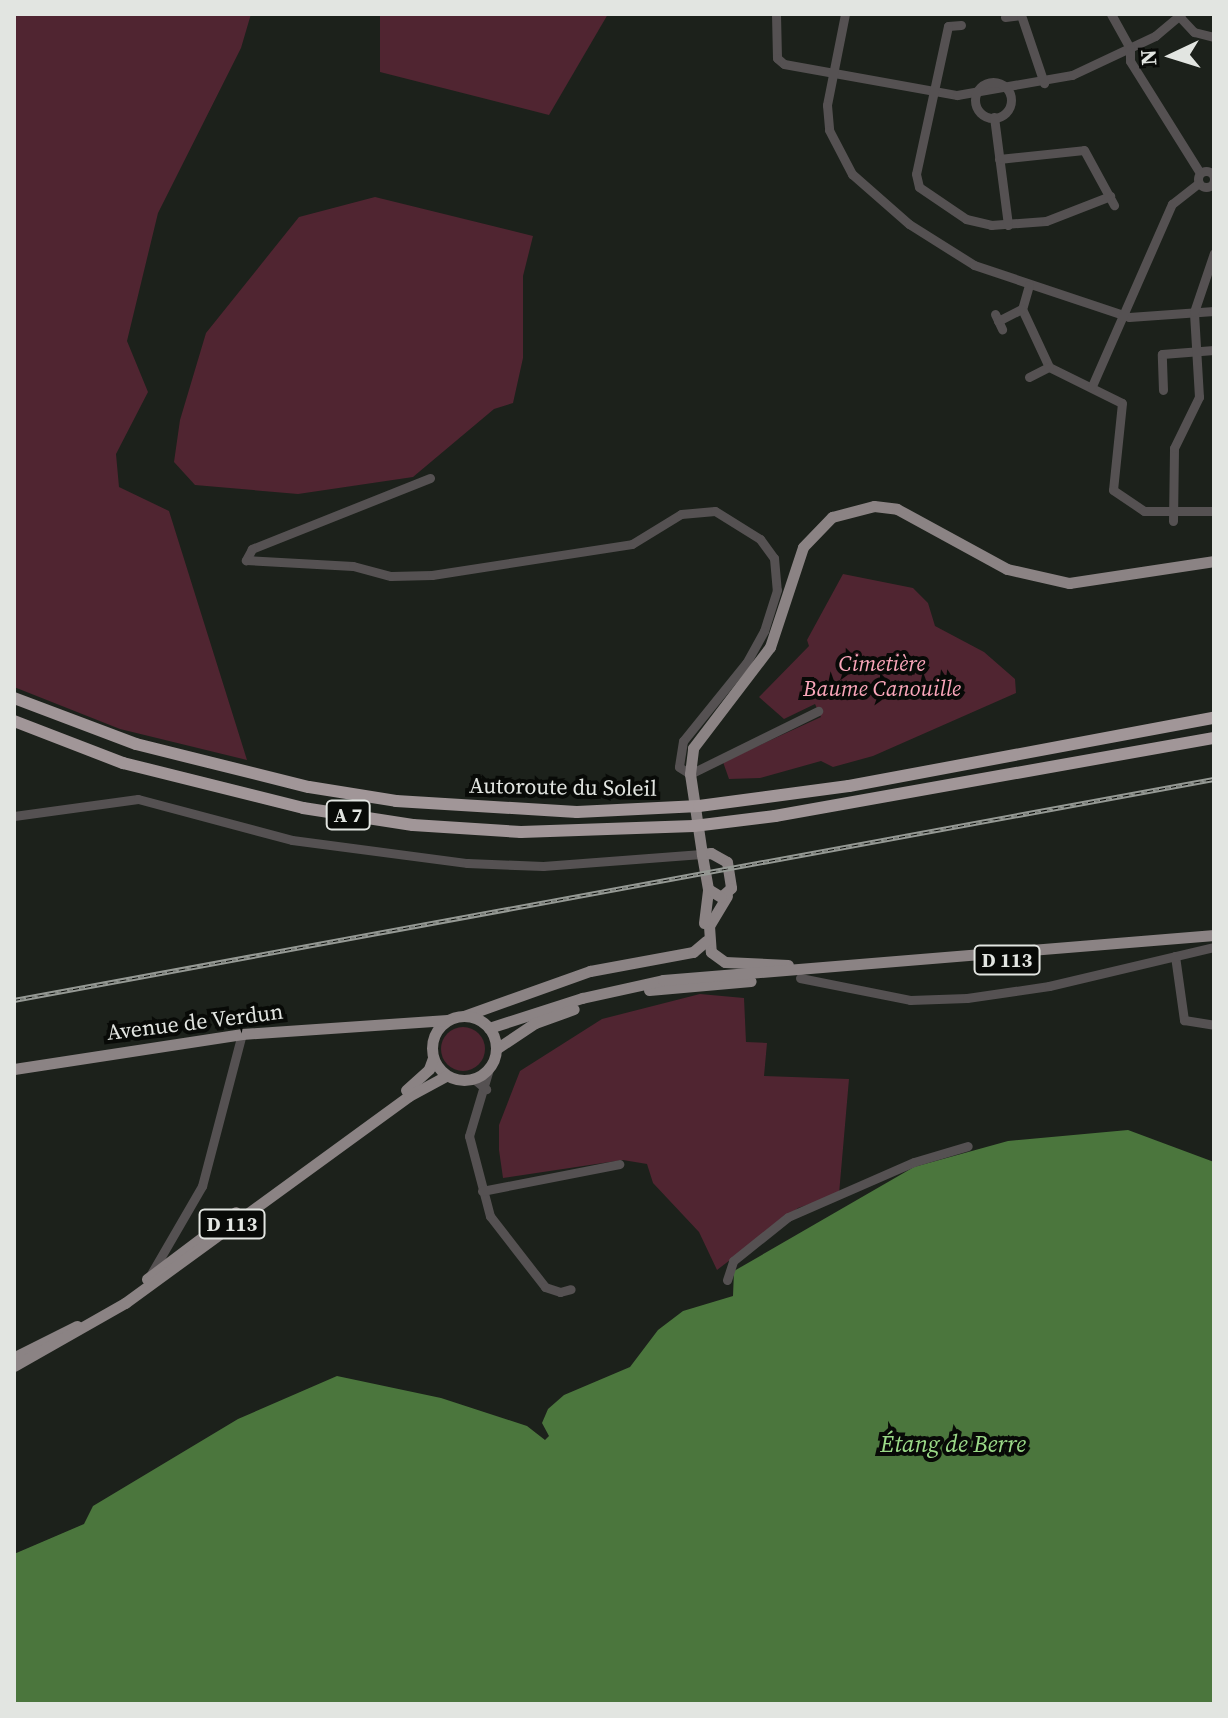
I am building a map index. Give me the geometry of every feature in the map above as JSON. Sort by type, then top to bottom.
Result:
[{"type":"highway","name":"Autoroute du Soleil","points":[[14,698],[136,744],[216,767],[396,801],[577,812],[695,806],[849,786],[1214,718]]},
{"type":"highway","name":"Autoroute du Soleil","points":[[14,721],[123,763],[303,808],[413,825],[521,832],[698,826],[855,804],[1214,738]]},
{"type":"main road","points":[[687,954],[701,937],[708,889],[689,761],[701,733],[770,647],[803,547],[815,530],[851,509],[897,509],[979,557],[1037,579],[1069,583],[1214,561]]},
{"type":"main road","points":[[702,854],[727,862],[731,879],[727,896],[712,917],[706,941],[711,952],[725,962],[836,968]]},
{"type":"main road","points":[[708,889],[717,897],[727,896]]},
{"type":"main road","name":"D 113","points":[[484,1024],[663,980],[1214,935]]},
{"type":"main road","points":[[382,1023],[448,1020],[464,1016],[481,1006],[590,971],[687,954],[706,941]]},
{"type":"main road","name":"D 113","points":[[496,1049],[535,1023],[610,999],[656,989],[1214,944]]},
{"type":"main road","points":[[382,1023],[420,1028],[432,1042],[433,1058],[446,1076],[474,1079],[489,1069],[496,1049],[484,1024],[481,1006]]},
{"type":"main road","points":[[464,1016],[484,1024]]},
{"type":"main road","points":[[432,1042],[448,1020]]},
{"type":"main road","name":"Avenue de Verdun","points":[[14,1069],[242,1034],[382,1023]]},
{"type":"main road","name":"D 113","points":[[14,1358],[90,1318],[150,1276],[418,1081],[433,1058]]},
{"type":"main road","name":"D 113","points":[[14,1366],[115,1310],[398,1104],[446,1076]]},
{"type":"street","points":[[776,14],[779,62],[933,93],[977,93]]},
{"type":"street","points":[[845,14],[827,123],[852,174],[938,246],[1029,285],[1124,315],[1214,311]]},
{"type":"street","points":[[1111,14],[1130,48],[1130,61],[1213,185]]},
{"type":"street","points":[[1005,17],[1021,15],[1044,83]]},
{"type":"street","points":[[1006,89],[1044,83],[1130,48],[1179,15],[1194,32],[1214,37]]},
{"type":"street","points":[[961,25],[946,24],[917,184],[966,219],[1008,225],[1046,221],[1112,200],[1084,150],[999,159]]},
{"type":"street","points":[[1001,83],[1006,89],[1008,113],[981,117],[977,93],[979,85],[1001,83]]},
{"type":"street","points":[[994,117],[1008,225]]},
{"type":"street","points":[[1092,386],[1172,204],[1206,175]]},
{"type":"street","points":[[1172,517],[1174,448],[1199,397],[1194,312],[1214,253]]},
{"type":"street","points":[[1029,285],[1022,309],[1049,367],[1122,403],[1113,490],[1144,511],[1172,517],[1214,511]]},
{"type":"street","points":[[998,321],[1022,309]]},
{"type":"street","points":[[1163,390],[1162,354],[1214,350]]},
{"type":"street","points":[[1029,377],[1049,367]]},
{"type":"street","points":[[430,478],[252,549],[246,560],[353,566],[391,576],[432,575],[632,544],[681,514],[698,510],[715,511],[760,539],[774,558],[777,590],[764,631],[746,663],[683,741],[679,767],[690,774],[818,711]]},
{"type":"street","points":[[14,816],[138,799],[292,840],[467,863],[543,866],[702,854]]},
{"type":"street","points":[[800,978],[910,1000],[967,998],[1049,986],[1214,944]]},
{"type":"street","points":[[1175,956],[1184,1020],[1214,1025]]},
{"type":"street","points":[[150,1276],[202,1186],[242,1034]]},
{"type":"street","points":[[489,1069],[486,1089],[470,1122],[469,1136],[490,1216],[545,1287],[571,1289]]},
{"type":"street","points":[[474,1079],[486,1089]]},
{"type":"street","points":[[727,1280],[733,1261],[788,1217],[914,1162],[968,1146]]},
{"type":"street","points":[[482,1191],[619,1164]]},
{"type":"green space","points":[[14,14],[251,14],[241,48],[158,213],[127,341],[148,392],[116,454],[119,487],[169,511],[247,760],[120,729],[14,687]]},
{"type":"green space","points":[[380,14],[608,14],[549,115],[380,72]]},
{"type":"green space","points":[[375,197],[533,236],[523,276],[523,358],[513,403],[494,409],[413,477],[298,494],[195,485],[174,462],[180,420],[206,333],[299,217]]},
{"type":"green space","name":"Cimetière Baume Canouille","points":[[843,574],[913,588],[928,603],[935,626],[984,652],[1015,679],[1016,693],[873,756],[833,767],[821,761],[760,778],[729,779],[723,762],[821,717],[815,704],[784,719],[759,697],[809,646],[807,640]]},
{"type":"green space","points":[[700,994],[744,998],[746,1042],[767,1043],[764,1076],[849,1079],[839,1194],[798,1208],[717,1270],[699,1232],[653,1183],[647,1164],[623,1160],[503,1178],[499,1150],[499,1125],[520,1071],[602,1019]]},
{"type":"green space","points":[[463,1027],[478,1034],[485,1049],[478,1064],[463,1071],[448,1064],[441,1049],[448,1034]]},
{"type":"water","name":"Étang de Berre","points":[[1128,1130],[1214,1162],[1214,1704],[14,1704],[14,1554],[84,1524],[93,1506],[238,1419],[337,1376],[441,1398],[527,1426],[545,1440],[549,1436],[542,1423],[548,1409],[564,1395],[630,1367],[658,1330],[683,1311],[733,1296],[734,1271],[914,1167],[1008,1141]]},
{"type":"railway","points":[[14,1000],[1214,779]]}]
